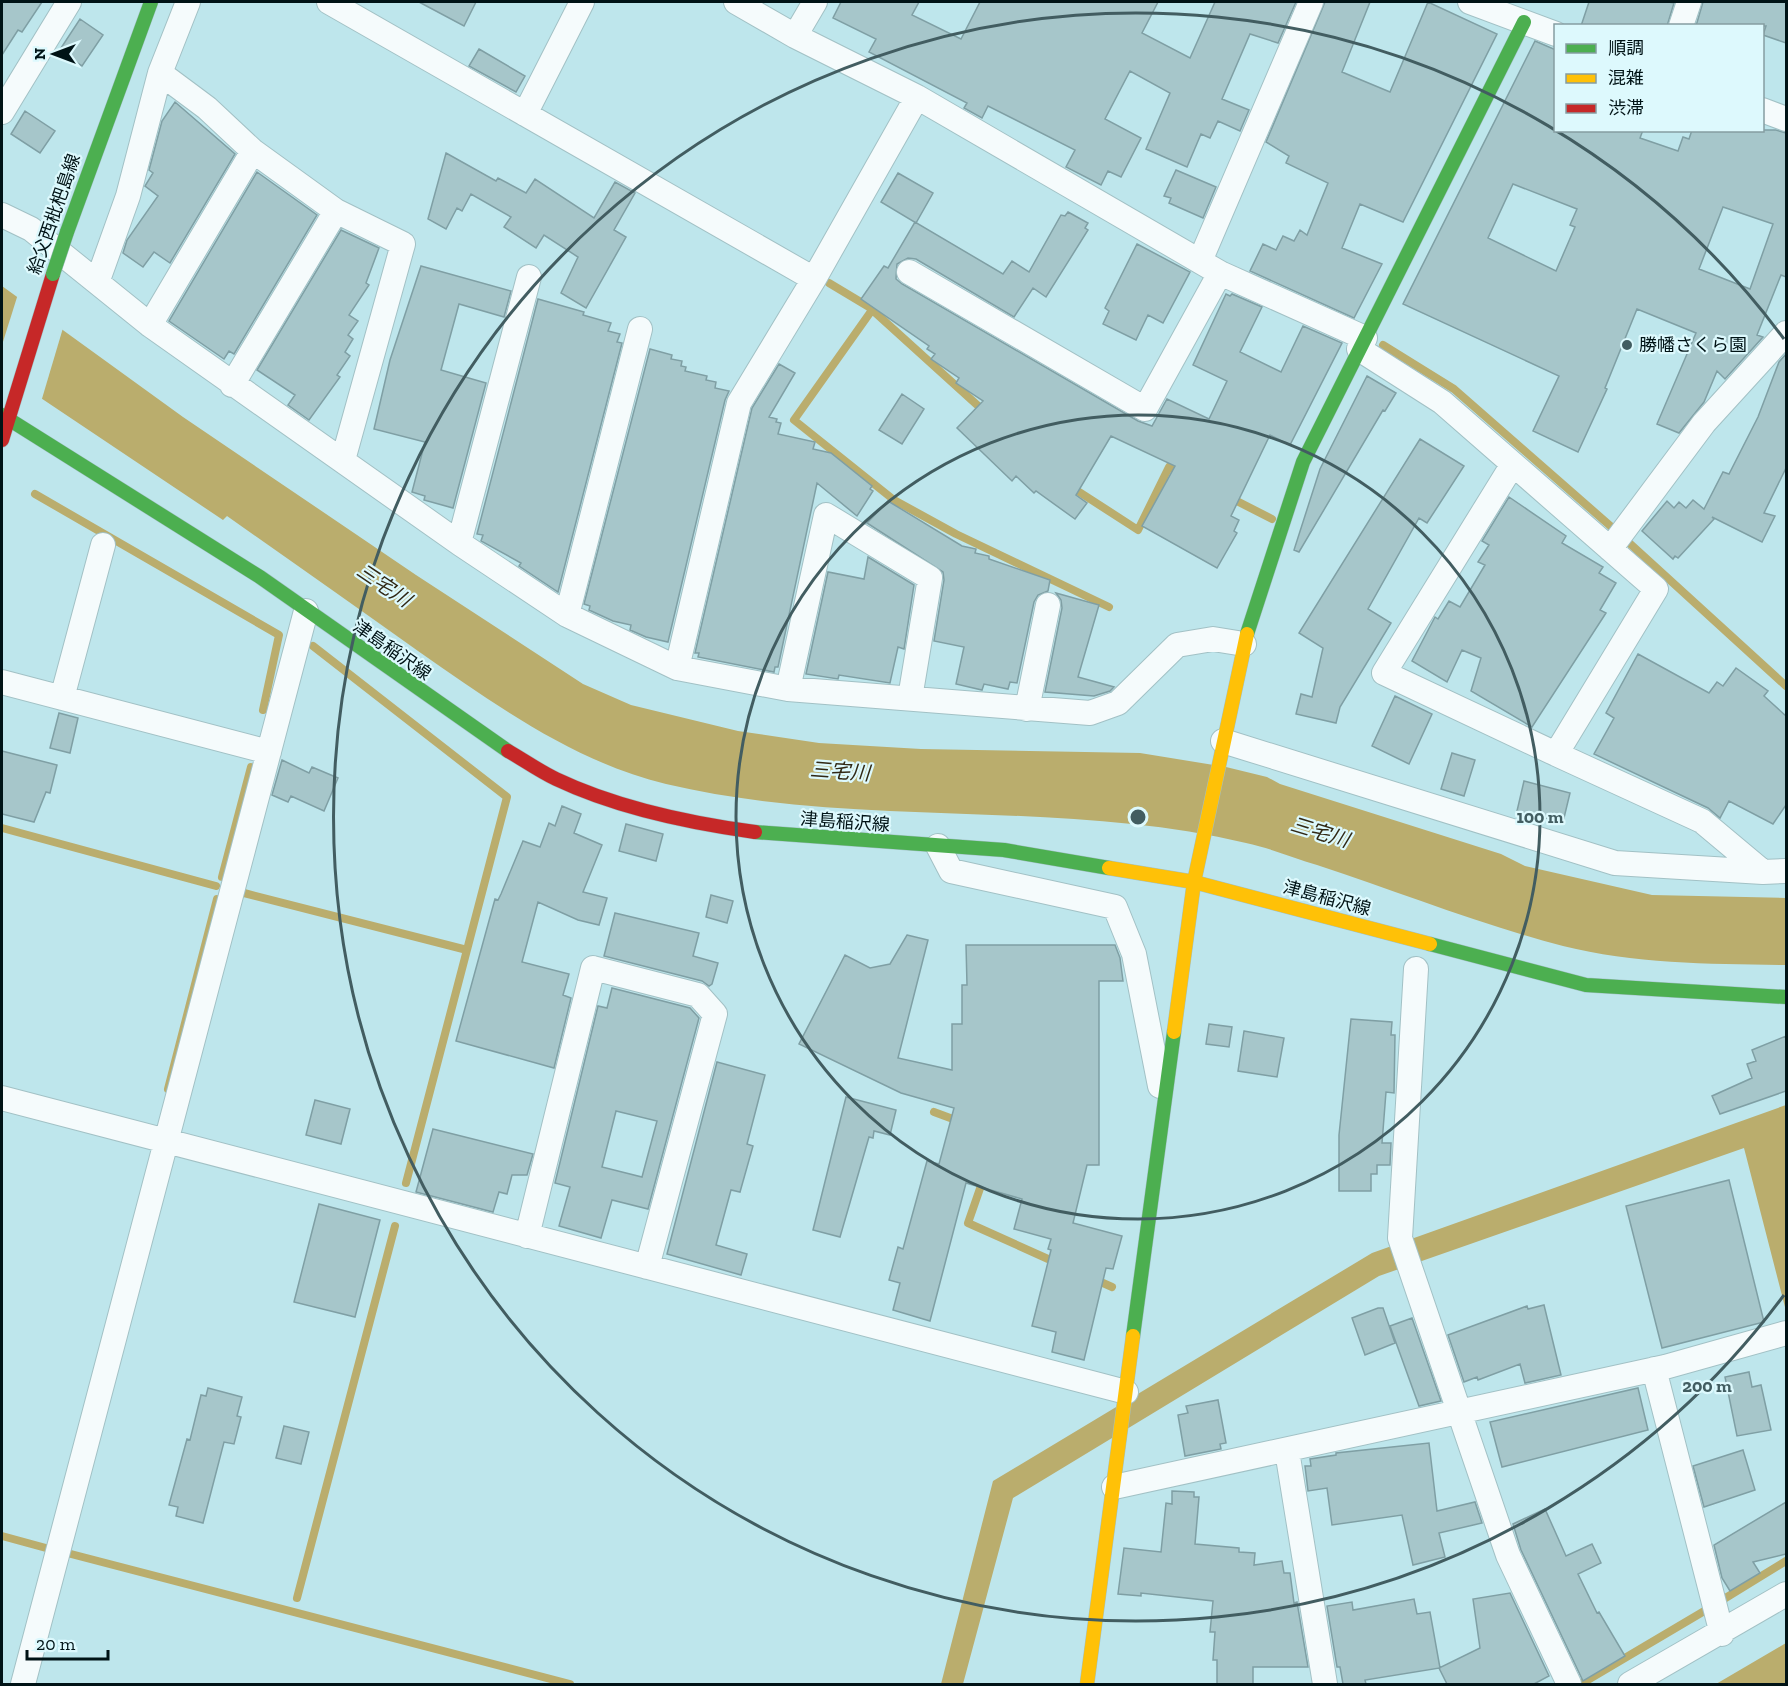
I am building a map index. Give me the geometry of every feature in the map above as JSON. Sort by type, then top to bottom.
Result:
[{"type":"main road","name":"給父西枇杷島線","points":[[2,442],[4,417],[15,393],[67,232],[151,2]]},
{"type":"main road","points":[[1087,1684],[1126,1396],[1134,1313],[1194,882],[1244,644],[1303,462],[1524,22]]},
{"type":"main road","name":"津島稲沢線","points":[[4,417],[260,577],[497,745],[556,779],[624,804],[718,827],[786,836],[1004,850],[1194,882],[1586,985],[1724,995],[1786,996]]},
{"type":"street","points":[[2,112],[69,2]]},
{"type":"street","points":[[98,280],[128,196],[160,73],[188,2]]},
{"type":"street","points":[[329,2],[814,279]]},
{"type":"street","points":[[525,114],[582,2]]},
{"type":"street","points":[[736,2],[795,36],[917,97],[1210,267],[1362,344],[1442,402],[1513,464],[1617,539],[1656,589],[1556,754]]},
{"type":"street","points":[[795,36],[815,2]]},
{"type":"street","points":[[909,272],[1145,410],[1210,267],[1311,2]]},
{"type":"street","points":[[1470,2],[1554,33]]},
{"type":"street","points":[[1682,24],[1689,2]]},
{"type":"street","points":[[160,73],[207,108],[253,151],[336,211],[403,244],[343,460]]},
{"type":"street","points":[[677,668],[739,402],[814,279],[917,97]]},
{"type":"street","points":[[1764,111],[1786,119]]},
{"type":"street","points":[[150,325],[253,151]]},
{"type":"street","points":[[232,385],[336,211]]},
{"type":"street","points":[[2,216],[32,229],[98,280],[150,325],[459,543],[567,615],[677,668],[788,689],[1090,713],[1118,703],[1177,645],[1213,639],[1244,644]]},
{"type":"street","points":[[459,543],[530,277]]},
{"type":"street","points":[[567,615],[640,329]]},
{"type":"street","points":[[1617,539],[1704,423],[1786,333]]},
{"type":"street","points":[[1513,464],[1384,673],[1702,821],[1763,872]]},
{"type":"street","points":[[788,689],[826,515],[930,578],[910,698]]},
{"type":"street","points":[[62,698],[103,545]]},
{"type":"street","points":[[1026,709],[1048,605]]},
{"type":"street","points":[[23,1684],[306,611]]},
{"type":"street","points":[[2,682],[269,752]]},
{"type":"street","points":[[1221,748],[1616,863],[1786,872]]},
{"type":"street","points":[[938,846],[951,871],[1115,907],[1134,954],[1164,1103]]},
{"type":"street","points":[[527,1236],[593,968],[698,995],[715,1014],[647,1267]]},
{"type":"street","points":[[1416,969],[1400,1238],[1508,1556],[1569,1684]]},
{"type":"street","points":[[2,1098],[647,1267],[1126,1396]]},
{"type":"street","points":[[1114,1487],[1654,1369],[1786,1333]]},
{"type":"street","points":[[1654,1369],[1722,1634]]},
{"type":"street","points":[[1287,1451],[1325,1684]]},
{"type":"street","points":[[1630,1684],[1722,1634],[1786,1594]]},
{"type":"water","name":"三宅川","points":[[2,286],[183,417],[416,575],[583,684],[631,705],[738,731],[819,743],[921,749],[1140,753],[1226,767],[1267,777],[1280,784],[1501,854],[1525,866],[1652,895],[1786,898],[1786,965],[1646,960],[1563,946],[1470,918],[1264,848],[1174,829],[1029,816],[810,806],[738,798],[666,784],[632,774],[567,746],[506,711],[227,516],[223,520],[2,372]]},
{"type":"water","points":[[1786,1105],[1786,1311],[1744,1148],[1379,1276],[1013,1498],[963,1684],[941,1684],[993,1481],[1372,1253]]},
{"type":"water","points":[[1786,1643],[1786,1684],[1716,1684]]},
{"type":"pier","points":[[18,294],[63,328],[41,402],[2,375],[2,345]]},
{"type":"building","points":[[2,2],[42,2],[22,32],[18,30],[2,55]]},
{"type":"building","points":[[419,2],[476,2],[464,26]]},
{"type":"building","points":[[841,2],[919,2],[912,15],[961,39],[980,2],[1158,2],[1142,33],[1190,58],[1215,2],[1296,2],[1278,43],[1250,34],[1222,99],[1249,110],[1240,131],[1218,121],[1210,138],[1201,134],[1187,167],[1146,149],[1170,93],[1130,71],[1105,119],[1141,138],[1121,177],[1108,171],[1101,185],[1066,167],[1075,150],[988,106],[982,118],[964,108],[967,103],[869,52],[876,39],[833,18]]},
{"type":"building","points":[[1325,2],[1370,2],[1342,72],[1390,92],[1428,2],[1497,34],[1403,222],[1360,204],[1342,248],[1382,264],[1354,318],[1250,271],[1263,244],[1276,250],[1283,236],[1294,241],[1300,230],[1307,235],[1328,183],[1286,163],[1289,156],[1266,142]]},
{"type":"building","points":[[1589,2],[1674,3],[1668,24],[1582,24]]},
{"type":"building","points":[[1703,2],[1786,2],[1786,43],[1764,35],[1766,26],[1764,24],[1697,24]]},
{"type":"building","points":[[80,19],[103,35],[82,66],[59,51]]},
{"type":"building","points":[[1535,41],[1554,49],[1554,132],[1642,132],[1640,138],[1678,151],[1683,137],[1689,139],[1691,132],[1776,130],[1786,133],[1786,277],[1781,275],[1757,335],[1763,337],[1725,379],[1717,371],[1704,402],[1679,433],[1657,424],[1696,333],[1637,309],[1605,388],[1607,389],[1578,452],[1533,431],[1559,376],[1403,304]],"holes":[[[1513,184],[1577,209],[1570,225],[1575,227],[1556,271],[1488,238]],[[1723,207],[1773,224],[1750,289],[1699,269]]]},
{"type":"building","points":[[479,49],[525,76],[516,92],[469,66]]},
{"type":"building","points":[[175,102],[235,154],[170,263],[154,252],[143,267],[123,253],[127,240],[158,196],[145,186],[153,173],[149,170],[162,121]]},
{"type":"building","points":[[25,111],[55,131],[40,153],[11,134]]},
{"type":"building","points":[[446,153],[496,181],[498,178],[526,193],[535,179],[594,218],[615,182],[635,193],[614,230],[626,237],[586,308],[561,293],[578,257],[544,235],[536,248],[504,227],[511,217],[471,194],[462,211],[457,208],[446,229],[428,219]]},
{"type":"building","points":[[1176,170],[1216,187],[1203,218],[1169,203],[1171,198],[1164,196]]},
{"type":"building","points":[[257,172],[317,215],[234,354],[229,351],[224,359],[169,321]]},
{"type":"building","points":[[898,173],[933,193],[916,223],[881,202]]},
{"type":"building","points":[[1068,212],[1088,223],[1085,228],[1088,230],[1046,297],[1033,288],[1014,317],[916,259],[908,258],[897,264],[896,279],[1138,421],[1152,426],[1167,399],[1209,419],[1227,381],[1193,365],[1226,294],[1230,296],[1232,294],[1262,307],[1240,352],[1281,372],[1303,326],[1342,343],[1290,445],[1270,435],[1231,516],[1239,520],[1234,531],[1237,533],[1217,568],[1142,526],[1175,466],[1111,436],[1076,495],[1087,503],[1075,519],[1036,491],[1034,493],[1016,476],[1012,481],[957,428],[983,401],[956,383],[959,378],[931,359],[935,354],[927,349],[929,346],[861,299],[884,266],[888,268],[915,222],[1003,274],[1012,261],[1029,272],[1061,215],[1065,216]]},
{"type":"building","points":[[341,230],[379,248],[366,283],[369,285],[349,315],[358,321],[348,335],[353,339],[345,352],[350,356],[337,375],[340,377],[309,420],[288,405],[295,395],[257,370]]},
{"type":"building","points":[[1137,244],[1190,272],[1163,323],[1148,315],[1136,340],[1103,324],[1109,311],[1105,308]]},
{"type":"building","points":[[421,266],[511,291],[504,317],[459,304],[441,370],[486,383],[453,508],[424,500],[425,496],[412,492],[425,442],[374,429],[390,360]]},
{"type":"building","points":[[538,299],[584,312],[583,315],[611,323],[608,331],[620,334],[617,342],[622,343],[558,592],[519,566],[521,563],[481,541],[483,535],[477,534]]},
{"type":"building","points":[[650,349],[672,355],[671,359],[682,361],[681,366],[686,367],[685,371],[707,376],[706,380],[716,382],[715,388],[729,391],[668,642],[646,637],[630,630],[631,625],[613,621],[589,610],[590,606],[584,604]]},
{"type":"building","points":[[1786,354],[1786,468],[1764,513],[1775,516],[1762,542],[1712,517],[1714,519],[1678,558],[1675,556],[1673,559],[1642,531],[1667,501],[1674,508],[1679,502],[1686,508],[1693,500],[1704,509],[1723,472],[1729,474],[1758,417],[1779,362]]},
{"type":"building","points":[[779,364],[795,373],[769,417],[781,423],[778,434],[815,442],[813,449],[831,453],[872,486],[870,489],[873,491],[857,516],[817,483],[778,667],[775,667],[774,672],[698,657],[699,653],[695,653],[752,408]]},
{"type":"building","points":[[1367,376],[1396,393],[1385,411],[1383,410],[1299,552],[1294,550],[1320,469]]},
{"type":"building","points":[[902,394],[924,409],[902,444],[879,430]]},
{"type":"building","points":[[1420,439],[1464,466],[1427,523],[1419,518],[1368,609],[1391,623],[1340,707],[1336,723],[1296,714],[1301,694],[1312,697],[1323,648],[1299,633]]},
{"type":"building","points":[[1509,497],[1566,536],[1562,543],[1603,567],[1599,573],[1616,583],[1600,610],[1606,613],[1532,727],[1471,691],[1481,658],[1462,650],[1447,682],[1412,661],[1435,617],[1438,619],[1449,601],[1460,607],[1485,565],[1478,562],[1489,545],[1482,541]]},
{"type":"building","points":[[888,501],[962,546],[976,549],[975,553],[989,556],[989,559],[1050,580],[1048,591],[1038,595],[1034,602],[1017,683],[1010,682],[1008,689],[984,684],[982,690],[956,684],[964,647],[934,641],[944,580],[943,572],[867,523]]},
{"type":"building","points":[[868,557],[914,585],[904,649],[898,647],[890,683],[839,675],[838,679],[806,674],[828,572],[864,579]]},
{"type":"building","points":[[1056,593],[1099,605],[1078,677],[1114,687],[1110,691],[1094,696],[1045,692],[1062,608],[1061,600]]},
{"type":"building","points":[[1638,654],[1709,693],[1717,682],[1723,686],[1736,668],[1768,691],[1764,696],[1786,716],[1786,805],[1773,824],[1729,801],[1720,818],[1708,808],[1594,754],[1614,718],[1606,713]]},
{"type":"building","points":[[1395,696],[1432,714],[1409,764],[1372,746]]},
{"type":"building","points":[[59,713],[78,718],[70,753],[50,748]]},
{"type":"building","points":[[2,751],[57,765],[50,793],[46,792],[34,822],[2,814]]},
{"type":"building","points":[[1452,753],[1475,760],[1464,796],[1441,789]]},
{"type":"building","points":[[282,760],[309,773],[312,767],[338,778],[324,811],[291,796],[288,802],[272,795]]},
{"type":"building","points":[[1524,781],[1570,793],[1563,822],[1517,811]]},
{"type":"building","points":[[562,806],[581,814],[574,833],[602,845],[583,892],[607,898],[599,925],[578,920],[538,902],[522,962],[569,974],[563,995],[571,998],[554,1068],[456,1041],[495,899],[498,900],[501,894],[523,841],[540,847],[549,823],[555,826]]},
{"type":"building","points":[[626,824],[663,834],[656,861],[619,851]]},
{"type":"building","points":[[711,895],[733,901],[727,923],[706,917]]},
{"type":"building","points":[[615,913],[699,933],[693,956],[718,963],[712,984],[709,986],[702,981],[604,956]]},
{"type":"building","points":[[907,935],[928,940],[898,1058],[952,1070],[952,1024],[962,1024],[962,985],[967,985],[966,945],[1115,945],[1120,958],[1123,981],[1099,981],[1099,1165],[1087,1165],[1073,1223],[1122,1236],[1113,1269],[1106,1268],[1084,1360],[1052,1352],[1056,1332],[1032,1326],[1051,1250],[1048,1249],[1051,1239],[1014,1229],[1022,1199],[966,1183],[930,1321],[893,1310],[900,1283],[889,1280],[898,1247],[903,1249],[927,1161],[939,1164],[954,1108],[901,1093],[799,1044],[845,955],[870,968],[890,964]]},
{"type":"building","points":[[612,988],[690,1008],[699,1018],[648,1209],[612,1200],[601,1238],[559,1226],[570,1187],[555,1183],[598,1006],[607,1008]],"holes":[[[616,1111],[657,1121],[642,1177],[602,1167]]]},
{"type":"building","points":[[1351,1019],[1392,1022],[1391,1035],[1395,1035],[1394,1093],[1386,1092],[1382,1143],[1391,1143],[1390,1165],[1377,1165],[1377,1174],[1371,1174],[1371,1191],[1339,1191],[1339,1135]]},
{"type":"building","points":[[1209,1024],[1232,1027],[1229,1047],[1206,1044]]},
{"type":"building","points":[[1244,1031],[1284,1038],[1277,1077],[1238,1071]]},
{"type":"building","points":[[1786,1036],[1786,1091],[1720,1114],[1712,1096],[1752,1078],[1747,1064],[1756,1061],[1752,1050]]},
{"type":"building","points":[[717,1062],[765,1075],[747,1144],[753,1146],[740,1192],[731,1190],[716,1245],[747,1254],[741,1275],[667,1254]]},
{"type":"building","points":[[846,1097],[896,1110],[890,1135],[874,1131],[873,1138],[869,1137],[840,1237],[813,1230]]},
{"type":"building","points":[[315,1100],[350,1109],[341,1144],[306,1135]]},
{"type":"building","points":[[433,1129],[533,1154],[527,1175],[512,1175],[507,1194],[499,1192],[493,1212],[416,1192]]},
{"type":"building","points":[[1729,1180],[1764,1322],[1662,1348],[1626,1206]]},
{"type":"building","points":[[319,1204],[380,1220],[355,1317],[294,1302]]},
{"type":"building","points":[[1544,1305],[1561,1375],[1525,1383],[1520,1364],[1478,1380],[1477,1377],[1464,1382],[1448,1335],[1527,1306],[1528,1309]]},
{"type":"building","points":[[1383,1308],[1395,1343],[1365,1355],[1352,1318]]},
{"type":"building","points":[[1412,1318],[1441,1401],[1419,1406],[1390,1326]]},
{"type":"building","points":[[1749,1372],[1752,1387],[1761,1385],[1771,1430],[1737,1436],[1725,1377]]},
{"type":"building","points":[[208,1388],[242,1397],[237,1416],[241,1417],[234,1444],[224,1442],[203,1523],[176,1516],[178,1507],[169,1505],[187,1439],[190,1440],[201,1395],[206,1396]]},
{"type":"building","points":[[1638,1388],[1648,1430],[1502,1467],[1490,1422]]},
{"type":"building","points":[[1218,1400],[1226,1443],[1220,1444],[1221,1449],[1185,1456],[1178,1415],[1188,1413],[1186,1406]]},
{"type":"building","points":[[284,1426],[309,1432],[301,1464],[276,1458]]},
{"type":"building","points":[[1429,1443],[1437,1511],[1475,1502],[1482,1523],[1439,1533],[1445,1557],[1413,1565],[1402,1515],[1332,1525],[1327,1488],[1308,1491],[1305,1466],[1311,1466],[1310,1459],[1336,1455],[1336,1453]]},
{"type":"building","points":[[1743,1450],[1755,1490],[1704,1507],[1693,1466]]},
{"type":"building","points":[[1172,1491],[1194,1492],[1194,1497],[1199,1497],[1195,1544],[1239,1548],[1239,1552],[1255,1553],[1254,1565],[1282,1561],[1284,1573],[1290,1573],[1308,1667],[1253,1667],[1253,1684],[1217,1684],[1217,1660],[1213,1660],[1215,1632],[1210,1632],[1213,1601],[1141,1593],[1141,1596],[1118,1594],[1124,1548],[1161,1552],[1166,1503],[1172,1504]]},
{"type":"building","points":[[1786,1502],[1786,1554],[1753,1562],[1760,1573],[1730,1591],[1722,1578],[1714,1545]]},
{"type":"building","points":[[1545,1509],[1566,1556],[1592,1544],[1601,1563],[1578,1574],[1597,1613],[1599,1612],[1625,1656],[1583,1681],[1521,1550],[1513,1524]]},
{"type":"building","points":[[1510,1593],[1549,1676],[1534,1684],[1447,1684],[1439,1668],[1480,1648],[1473,1599]]},
{"type":"building","points":[[1414,1599],[1417,1614],[1430,1612],[1440,1668],[1365,1680],[1366,1684],[1343,1684],[1340,1667],[1337,1667],[1327,1606],[1352,1602],[1353,1610]]},
{"type":"waterway","points":[[829,283],[869,307],[986,413]]},
{"type":"waterway","points":[[872,310],[794,420],[894,500],[956,534],[1109,607]]},
{"type":"waterway","points":[[1383,345],[1454,389],[1615,530],[1786,686]]},
{"type":"waterway","points":[[1070,486],[1138,530],[1169,467],[1182,473]]},
{"type":"waterway","points":[[35,494],[279,635],[263,710]]},
{"type":"waterway","points":[[1229,497],[1272,519]]},
{"type":"waterway","points":[[313,646],[507,797],[406,1183]]},
{"type":"waterway","points":[[222,877],[251,767]]},
{"type":"waterway","points":[[2,828],[216,886]]},
{"type":"waterway","points":[[244,893],[467,950]]},
{"type":"waterway","points":[[168,1089],[217,899]]},
{"type":"waterway","points":[[934,1112],[961,1122]]},
{"type":"waterway","points":[[984,1177],[968,1223],[1057,1263]]},
{"type":"waterway","points":[[297,1598],[395,1226]]},
{"type":"waterway","points":[[1094,1279],[1112,1287]]},
{"type":"waterway","points":[[2,1536],[46,1548]]},
{"type":"waterway","points":[[71,1554],[570,1684]]},
{"type":"waterway","points":[[1719,1602],[1786,1561]]},
{"type":"waterway","points":[[1581,1684],[1706,1610]]},
{"type":"traffic: fast","points":[[67,232],[151,2]]},
{"type":"traffic: fast","points":[[1247,634],[1303,462],[1524,22]]},
{"type":"traffic: fast","points":[[53,274],[67,232]]},
{"type":"traffic: fast","points":[[2,415],[260,577],[508,751]]},
{"type":"traffic: fast","points":[[755,832],[1004,850],[1109,868]]},
{"type":"traffic: fast","points":[[1430,944],[1586,985],[1786,997]]},
{"type":"traffic: fast","points":[[1133,1336],[1174,1032]]},
{"type":"traffic: slow","points":[[1174,1032],[1194,882],[1247,634]]},
{"type":"traffic: slow","points":[[1109,868],[1194,882],[1430,944]]},
{"type":"traffic: slow","points":[[1087,1684],[1133,1336]]},
{"type":"traffic: jam","points":[[2,440],[53,274]]},
{"type":"traffic: jam","points":[[508,751],[556,779],[628,806],[679,819],[755,832]]},
{"type":"place","name":"勝幡さくら園","points":[[1627,345]]}]
